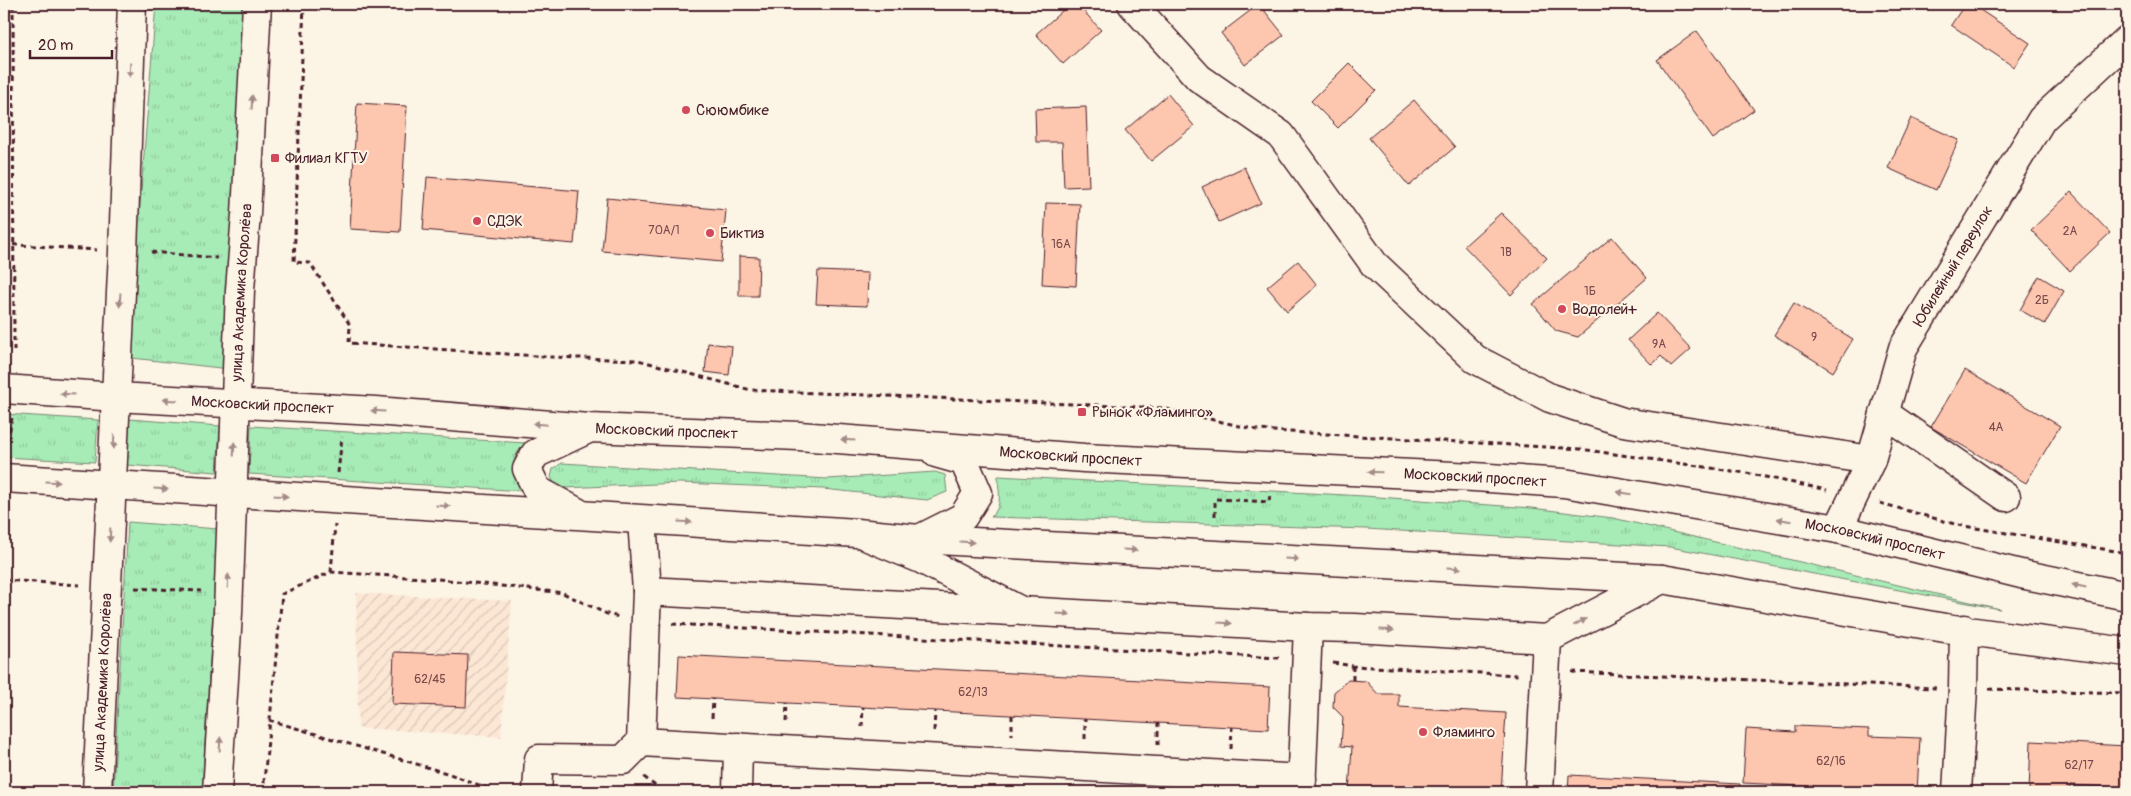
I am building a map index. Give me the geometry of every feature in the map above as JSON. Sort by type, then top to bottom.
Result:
[{"type":"main road","name":"улица Академика Королёва","points":[[97,792],[132,4]]},
{"type":"main road","name":"улица Академика Королёва","points":[[217,792],[228,613],[240,290],[246,214],[256,4]]},
{"type":"main road","points":[[1132,4],[1199,78],[1281,135],[1374,264],[1475,359],[1550,398],[1623,422],[1870,460]]},
{"type":"main road","name":"Юбилейный переулок","points":[[1838,529],[1870,460],[1903,348],[2042,119],[2127,40]]},
{"type":"main road","name":"Московский проспект","points":[[4,389],[376,411],[589,428],[800,436],[1084,458],[1564,483],[1838,529],[2021,574],[2127,596]]},
{"type":"main road","points":[[1884,412],[2006,497]]},
{"type":"main road","points":[[584,516],[537,490],[527,469],[535,454],[589,428]]},
{"type":"main road","points":[[896,443],[964,461],[978,493],[963,517],[919,539]]},
{"type":"main road","points":[[4,478],[857,533],[919,539],[1662,579],[1945,628],[2127,652]]},
{"type":"main road","points":[[537,792],[539,759],[623,760],[641,742],[644,622],[647,591],[642,520]]},
{"type":"main road","points":[[857,533],[921,559],[1022,611]]},
{"type":"main road","points":[[647,591],[1547,639],[1662,579]]},
{"type":"main road","points":[[641,742],[738,747],[1241,784],[1301,785],[1308,627]]},
{"type":"main road","points":[[1957,792],[1963,689],[1964,629]]},
{"type":"main road","points":[[1539,792],[1547,639]]},
{"type":"main road","points":[[737,792],[738,747]]},
{"type":"path","points":[[13,4],[14,352]]},
{"type":"path","points":[[304,4],[294,262],[310,263],[350,325],[348,343],[596,358]]},
{"type":"path","points":[[4,53],[12,53]]},
{"type":"path","points":[[4,244],[100,250]]},
{"type":"path","points":[[151,252],[220,258]]},
{"type":"path","points":[[6,449],[12,415]]},
{"type":"path","points":[[338,474],[342,436]]},
{"type":"path","points":[[1215,516],[1215,500],[1269,502],[1270,486]]},
{"type":"path","points":[[331,572],[335,524]]},
{"type":"path","points":[[263,792],[282,594],[331,572],[564,592],[607,614],[644,622]]},
{"type":"path","points":[[4,580],[85,586]]},
{"type":"path","points":[[133,588],[205,592]]},
{"type":"path","points":[[1353,666],[1353,680]]},
{"type":"path","points":[[1963,689],[2127,693]]},
{"type":"path","points":[[269,720],[450,774],[497,792]]},
{"type":"shaded area","points":[[356,593],[512,601],[501,737],[358,728]]},
{"type":"green space","points":[[156,4],[245,4],[229,369],[132,358],[135,267]]},
{"type":"green space","points":[[4,414],[98,420],[95,462],[4,457]]},
{"type":"green space","points":[[129,419],[220,426],[217,472],[126,465]]},
{"type":"green space","points":[[251,426],[526,443],[520,448],[514,460],[514,472],[523,491],[249,474]]},
{"type":"green space","points":[[562,463],[828,479],[935,472],[945,475],[947,492],[927,500],[823,489],[680,483],[564,488],[555,485],[551,477],[553,469]]},
{"type":"green space","points":[[998,476],[1364,496],[1532,508],[1613,518],[2000,609],[1670,547],[1366,529],[991,517],[998,508],[999,503]]},
{"type":"green space","points":[[128,522],[218,529],[202,792],[113,792]]},
{"type":"building","points":[[1070,4],[1077,4],[1101,30],[1063,64],[1036,34]]},
{"type":"building","points":[[1259,4],[1284,35],[1245,65],[1221,33]]},
{"type":"building","points":[[1965,4],[1971,4],[2030,43],[2014,67],[1951,25]]},
{"type":"building","points":[[1697,31],[1754,110],[1713,139],[1657,60]]},
{"type":"building","points":[[1349,63],[1376,90],[1338,128],[1311,101]]},
{"type":"building","points":[[1168,94],[1194,126],[1151,161],[1125,130]]},
{"type":"building","points":[[1414,100],[1455,147],[1409,186],[1369,138]]},
{"type":"building","points":[[357,103],[407,106],[400,232],[350,229]]},
{"type":"building","points":[[1086,107],[1089,186],[1064,187],[1062,142],[1036,142],[1035,109]]},
{"type":"building","points":[[1911,118],[1959,140],[1936,190],[1888,168]]},
{"type":"building","points":[[1244,167],[1261,203],[1219,222],[1202,187]]},
{"type":"building","points":[[427,177],[579,191],[574,244],[423,230]]},
{"type":"building","points":[[2071,192],[2110,233],[2070,271],[2031,230]]},
{"type":"building","points":[[607,198],[726,210],[721,262],[602,251]]},
{"type":"building","points":[[1046,203],[1080,204],[1076,286],[1042,284]]},
{"type":"building","points":[[1501,213],[1547,258],[1511,295],[1464,246]]},
{"type":"building","points":[[1612,237],[1647,278],[1578,337],[1556,331],[1533,304]]},
{"type":"building","points":[[739,256],[759,257],[758,296],[739,296]]},
{"type":"building","points":[[1298,261],[1317,285],[1287,311],[1267,287]]},
{"type":"building","points":[[818,271],[868,273],[867,306],[816,304]]},
{"type":"building","points":[[2039,276],[2064,291],[2045,324],[2020,310]]},
{"type":"building","points":[[1794,303],[1853,339],[1833,372],[1774,335]]},
{"type":"building","points":[[1657,313],[1691,349],[1671,367],[1661,356],[1652,365],[1628,340]]},
{"type":"building","points":[[708,343],[732,346],[729,375],[705,372]]},
{"type":"building","points":[[1965,370],[2060,426],[2026,483],[1931,427]]},
{"type":"building","points":[[394,652],[468,655],[466,707],[392,704]]},
{"type":"building","points":[[679,655],[1270,687],[1268,729],[677,697]]},
{"type":"building","name":"Фламинго","points":[[1348,680],[1366,681],[1378,694],[1399,694],[1399,707],[1506,713],[1501,792],[1349,792],[1352,747],[1341,746],[1343,717],[1333,707],[1334,692]]},
{"type":"building","points":[[1795,726],[1869,729],[1869,736],[1920,738],[1917,792],[1743,783],[1746,729],[1795,732]]},
{"type":"building","points":[[2031,741],[2127,746],[2127,788],[2070,785],[2070,792],[2029,792]]},
{"type":"building","points":[[1569,775],[1740,784],[1739,792],[1568,792]]},
{"type":"place","name":"Сююмбике","points":[[686,110]]},
{"type":"place","name":"Филиал КГТУ","points":[[275,158]]},
{"type":"place","name":"СДЭК","points":[[477,221]]},
{"type":"place","name":"Биктиз","points":[[710,233]]},
{"type":"place","name":"Водолей+","points":[[1562,309]]},
{"type":"place","name":"Рынок «Фламинго»","points":[[1082,412]]},
{"type":"place","name":"Фламинго","points":[[1423,732]]}]
